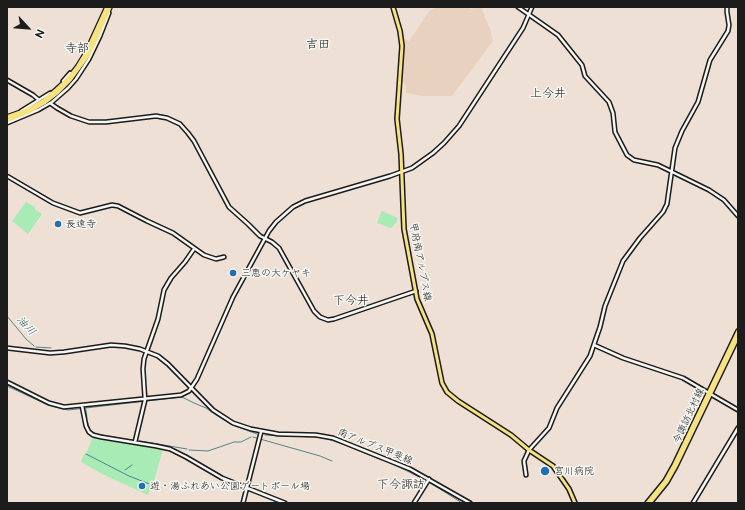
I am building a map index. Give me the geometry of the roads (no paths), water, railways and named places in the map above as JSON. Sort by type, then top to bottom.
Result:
[{"type":"highway","points":[[7,118],[28,112],[44,103],[70,80],[89,54],[108,7]]},
{"type":"main road","name":"甲府南アルプス線","points":[[393,7],[400,31],[402,46],[397,115],[404,229],[419,304],[432,334],[441,380],[444,388],[458,400],[511,435],[529,450],[553,466],[569,489],[575,503]]},
{"type":"main road","name":"今諏訪北村線","points":[[650,503],[661,490],[674,470],[738,330]]},
{"type":"main road","name":"今諏訪北村線","points":[[646,503],[659,489],[670,473],[738,336]]},
{"type":"street","points":[[7,118],[39,100],[56,88],[76,66],[108,7]]},
{"type":"street","points":[[7,123],[24,117],[50,103],[61,95],[76,79],[94,48],[108,7]]},
{"type":"street","points":[[518,7],[558,35],[582,65],[586,76],[609,102],[613,113],[615,132],[627,155],[634,160],[654,163],[671,170],[718,196],[738,216]]},
{"type":"street","points":[[7,382],[58,406],[68,407],[181,396],[186,393],[192,388],[233,297],[269,230],[281,217],[298,204],[312,198],[390,176],[412,168],[433,153],[454,132],[523,28],[532,7]]},
{"type":"street","points":[[526,475],[524,461],[529,450],[549,428],[557,408],[587,361],[594,345],[605,306],[623,261],[666,206],[675,148],[682,131],[698,102],[710,60],[728,31],[728,7]]},
{"type":"street","points":[[7,80],[39,100]]},
{"type":"street","points":[[50,103],[71,116],[89,122],[106,122],[156,116],[167,118],[176,122],[194,141],[229,207],[264,239],[272,242],[278,248],[314,311],[320,317],[330,320],[338,318],[416,291]]},
{"type":"street","points":[[7,176],[53,203],[80,213],[112,205],[120,206],[169,231],[194,249],[210,258],[216,259],[224,257]]},
{"type":"street","points":[[135,442],[145,400],[143,368],[146,350],[158,319],[166,286],[171,278],[186,262],[194,249]]},
{"type":"street","name":"南アルプス甲斐線","points":[[7,348],[50,353],[116,345],[146,350],[168,364],[207,404],[220,415],[240,426],[261,432],[333,438],[400,465],[429,479],[470,503]]},
{"type":"street","points":[[594,345],[623,358],[676,375],[738,410]]},
{"type":"street","points":[[82,406],[86,426],[92,435],[163,447],[175,451],[222,478],[285,503]]},
{"type":"street","points":[[693,503],[738,428]]},
{"type":"street","points":[[242,503],[261,432]]},
{"type":"street","points":[[414,503],[429,479]]},
{"type":"waterway","name":"油川","points":[[7,316],[26,339],[34,346]]},
{"type":"waterway","name":"油川","points":[[36,347],[51,348]]},
{"type":"waterway","points":[[7,386],[48,405],[68,410],[182,397],[206,408],[232,425],[257,434]]},
{"type":"waterway","points":[[86,410],[87,418]]},
{"type":"waterway","points":[[87,420],[90,430],[96,434],[132,440]]},
{"type":"waterway","points":[[265,435],[317,437],[342,444]]},
{"type":"waterway","points":[[189,450],[208,451],[234,442],[241,442],[251,437]]},
{"type":"waterway","points":[[253,437],[320,456],[332,461]]},
{"type":"waterway","points":[[140,441],[187,449]]},
{"type":"waterway","points":[[345,445],[382,460]]},
{"type":"waterway","points":[[86,454],[129,476],[152,485]]},
{"type":"waterway","points":[[384,460],[426,480]]},
{"type":"waterway","points":[[125,470],[132,465]]},
{"type":"waterway","points":[[429,482],[462,503]]},
{"type":"place","name":"長遠寺","points":[[58,224]]},
{"type":"place","name":"三恵の大ケヤキ","points":[[233,273]]},
{"type":"place","name":"宮川病院","points":[[545,471]]},
{"type":"place","name":"遊・湯ふれあい公園ゲートボール場","points":[[142,486]]},
{"type":"district","name":"吉田","points":[[318,45]]},
{"type":"district","name":"寺部","points":[[77,49]]},
{"type":"district","name":"上今井","points":[[548,94]]},
{"type":"district","name":"下今井","points":[[351,301]]},
{"type":"district","name":"下今諏訪","points":[[401,485]]}]
